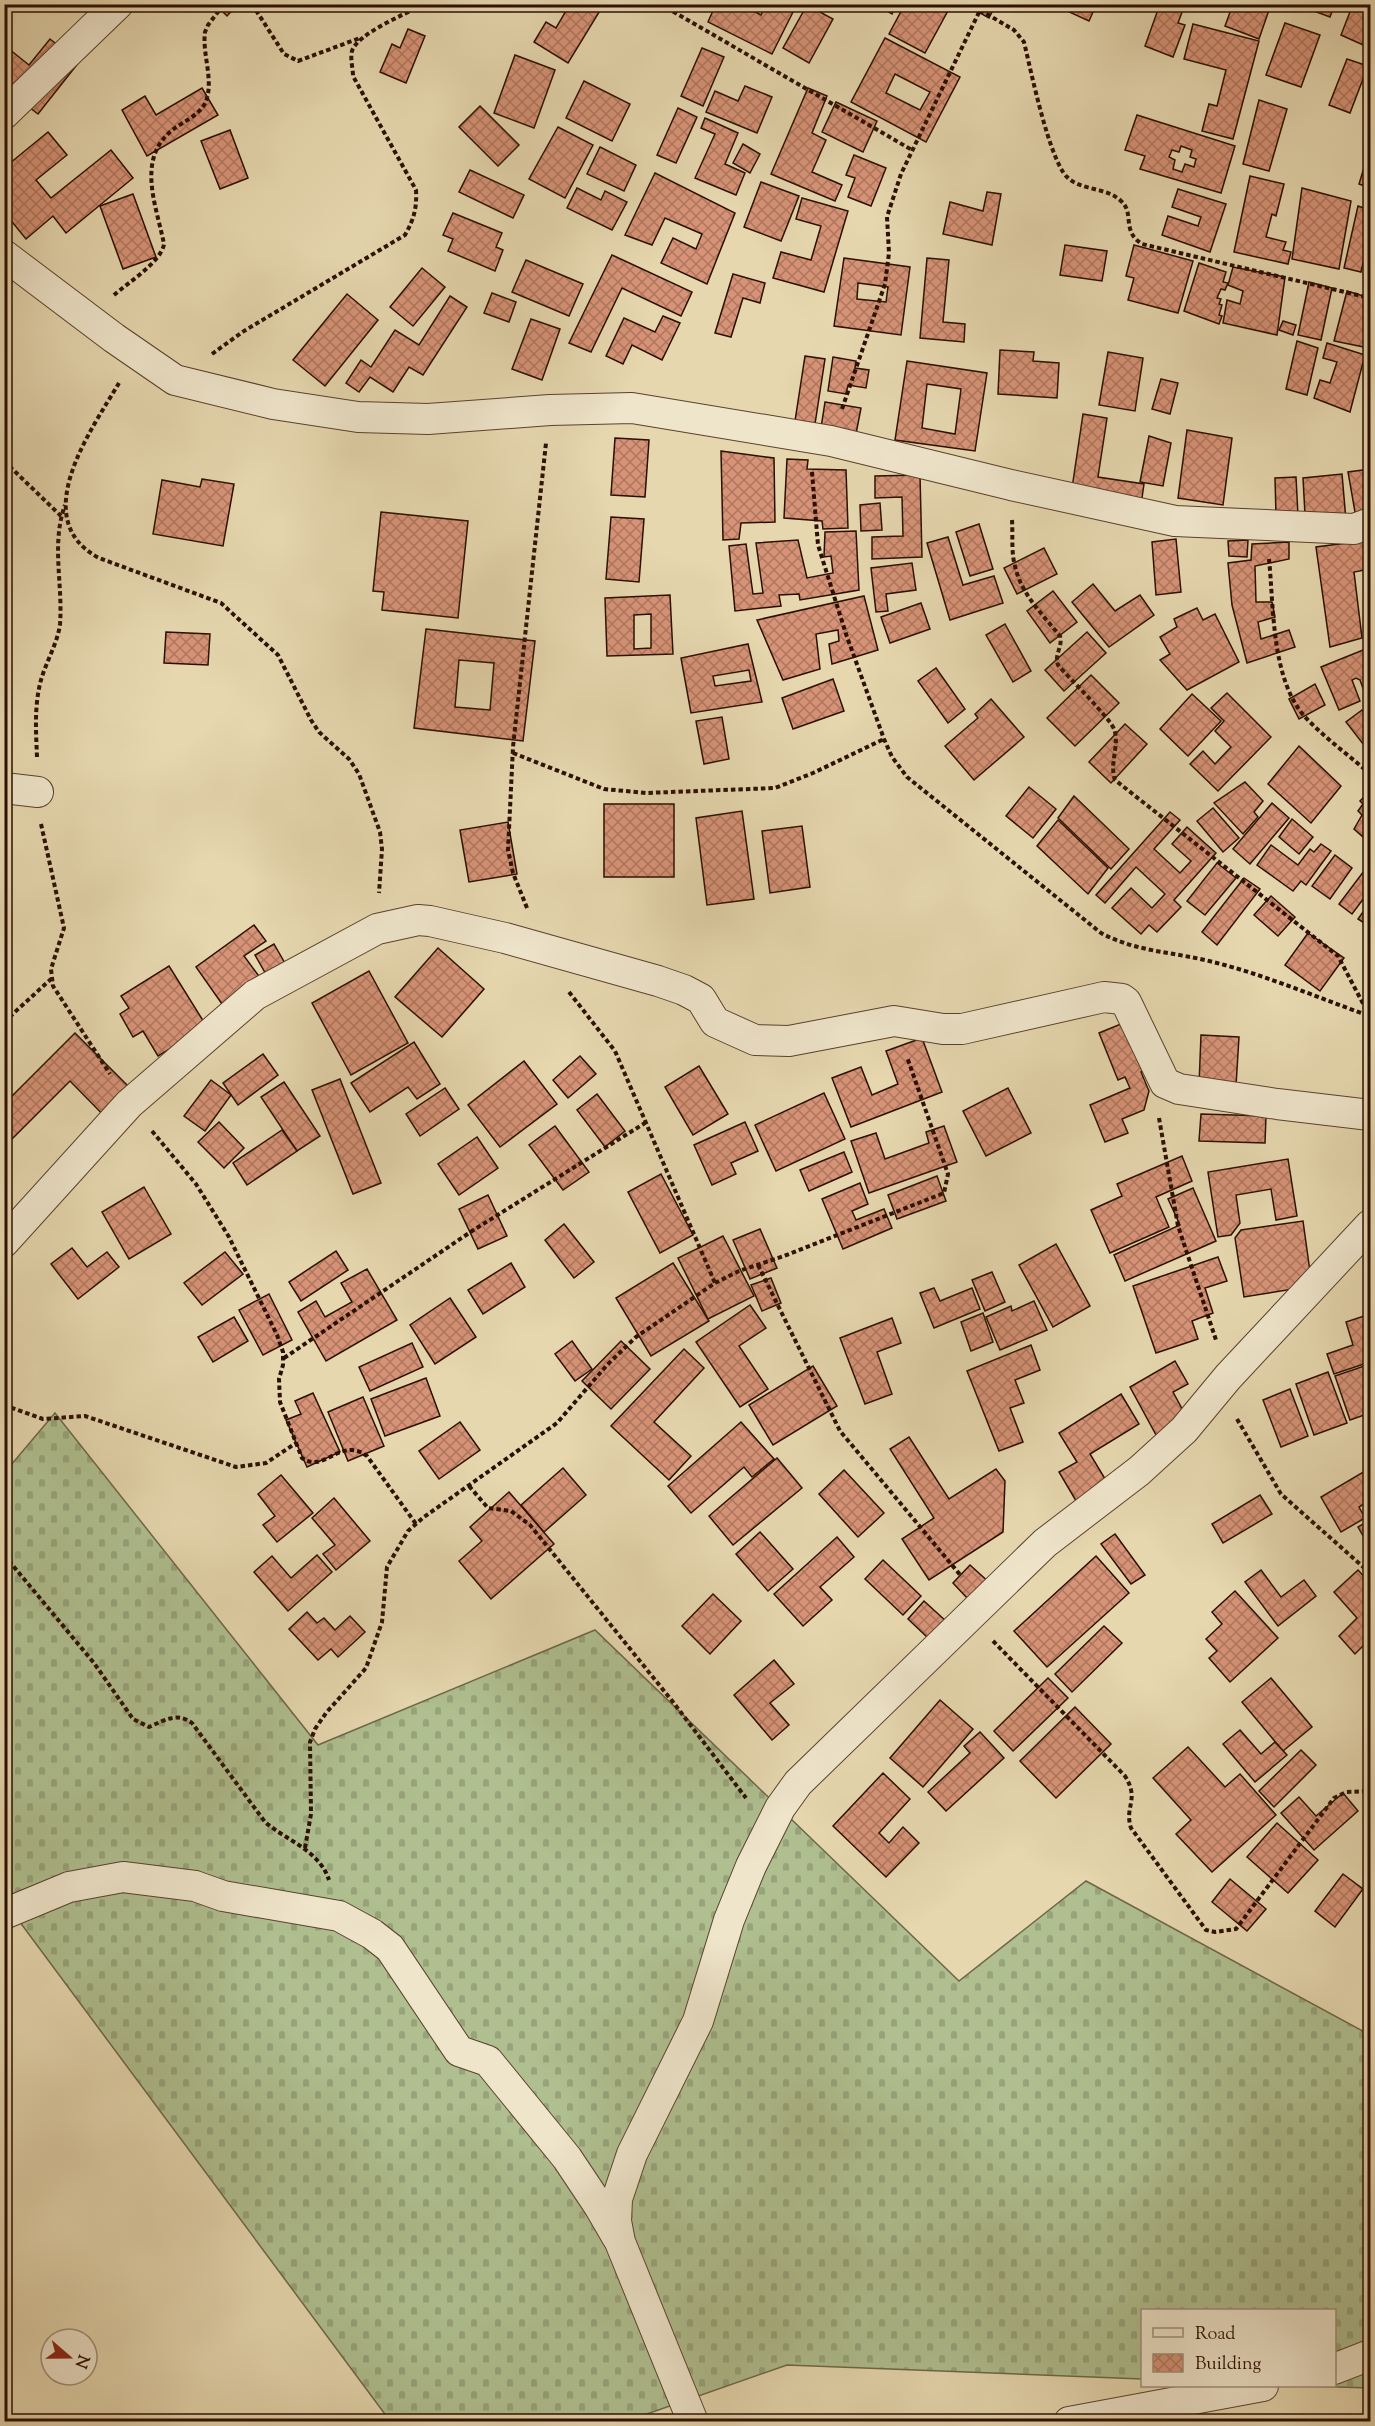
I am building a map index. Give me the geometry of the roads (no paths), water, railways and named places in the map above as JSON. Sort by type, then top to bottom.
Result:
[{"type":"street","points":[[4,114],[118,4]]},
{"type":"street","points":[[4,255],[135,354],[175,380],[273,404],[358,417],[428,419],[550,410],[632,408],[820,439],[1011,485],[1175,521],[1354,529],[1371,523]]},
{"type":"street","points":[[4,788],[38,792]]},
{"type":"street","points":[[4,1242],[129,1104],[255,995],[377,929],[418,920],[505,938],[684,990],[701,999],[715,1022],[755,1040],[789,1041],[894,1022],[943,1029],[962,1029],[1104,997],[1122,999],[1126,1002],[1165,1083],[1179,1089],[1200,1093],[1371,1115]]},
{"type":"street","points":[[620,2242],[616,2220],[617,2199],[632,2154],[698,2021],[729,1920],[750,1866],[780,1808],[798,1783],[1045,1544],[1139,1471],[1184,1430],[1224,1382],[1371,1225]]},
{"type":"street","points":[[4,1914],[69,1887],[123,1877],[195,1886],[223,1896],[339,1916],[372,1934],[390,1948],[459,2051],[488,2061],[567,2158],[599,2206],[620,2242],[693,2421]]},
{"type":"street","points":[[1336,2369],[1371,2355]]},
{"type":"street","points":[[1069,2421],[1252,2387]]}]
